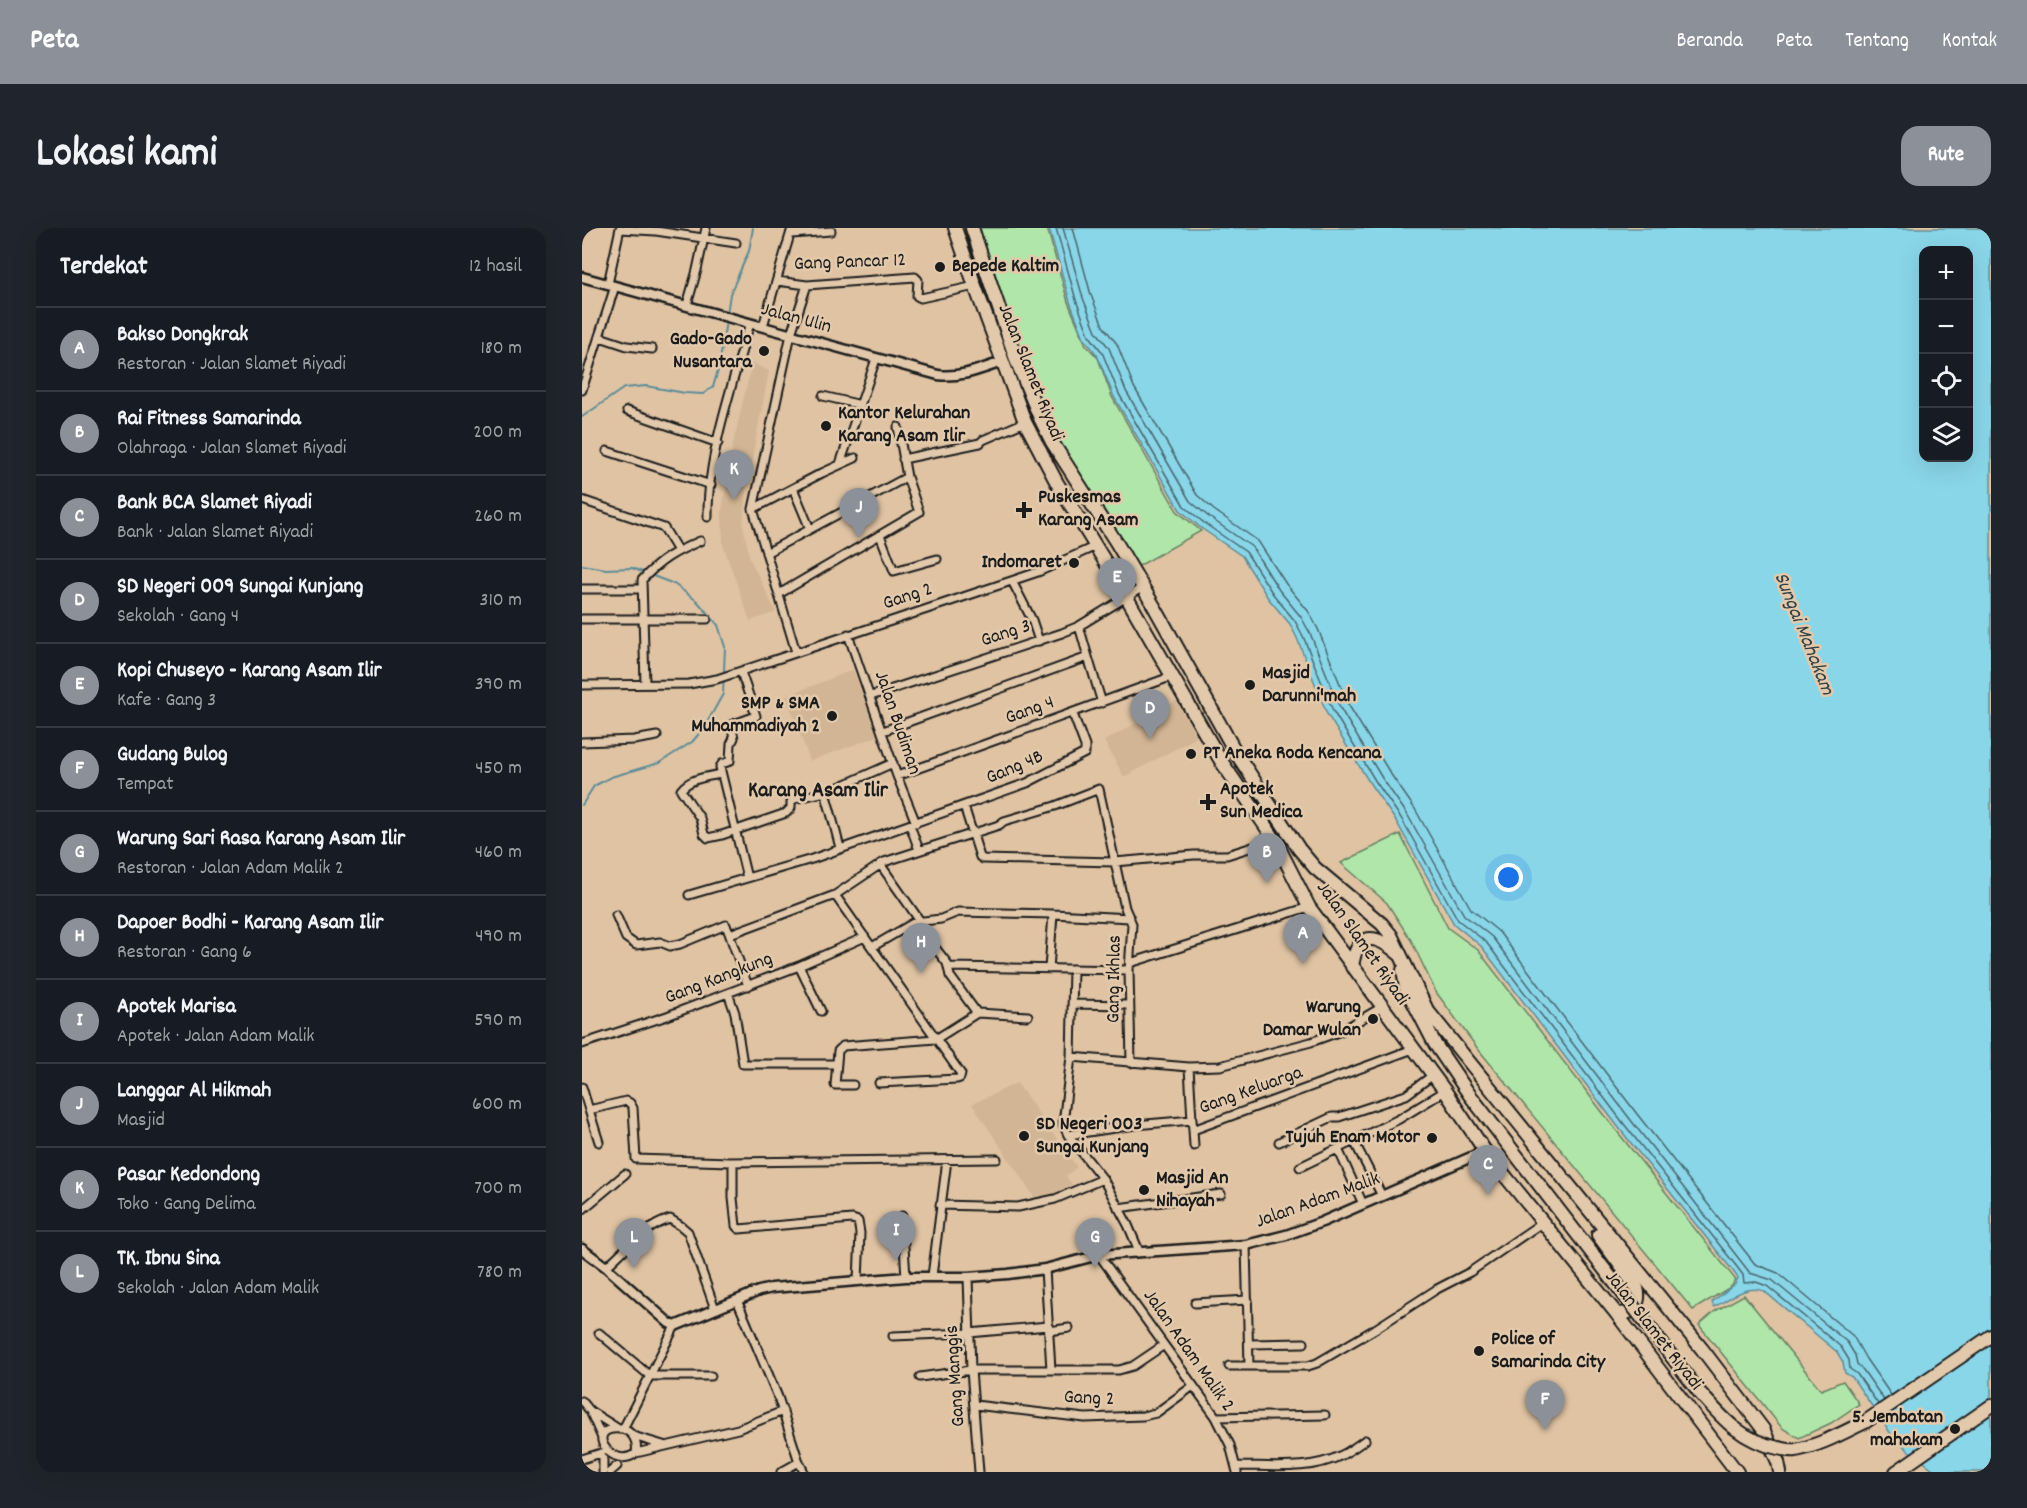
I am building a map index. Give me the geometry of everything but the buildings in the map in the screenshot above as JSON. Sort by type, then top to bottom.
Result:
[{"type":"highway","name":"Jalan Slamet Riyadi","points":[[956,228],[1025,422],[1057,483],[1138,616],[1221,761],[1275,840],[1309,907],[1445,1091],[1485,1151],[1616,1313],[1737,1472]]},
{"type":"highway","name":"Jalan Slamet Riyadi","points":[[972,228],[1017,362],[1052,442],[1143,587],[1236,753],[1299,849],[1315,868],[1382,924],[1391,935],[1427,1010],[1702,1349],[1763,1429],[1778,1462],[1780,1472]]},
{"type":"highway","points":[[964,255],[978,249]]},
{"type":"highway","points":[[1138,616],[1155,608]]},
{"type":"highway","points":[[1352,967],[1354,952],[1360,944],[1372,939],[1383,942],[1402,957]]},
{"type":"highway","name":"Jalan Slamet Riyadi","points":[[1402,957],[1406,988],[1435,1044],[1497,1130],[1700,1393],[1727,1424],[1747,1437],[1767,1446],[1793,1451],[1820,1444],[1865,1422],[1991,1336]]},
{"type":"highway","points":[[1564,1178],[1566,1190],[1572,1201],[1637,1288],[1639,1295],[1635,1307],[1620,1315],[1616,1313]]},
{"type":"highway","points":[[1898,1470],[1991,1406]]},
{"type":"street","points":[[582,390],[600,337],[612,285],[620,228],[736,243]]},
{"type":"street","points":[[687,306],[706,228]]},
{"type":"street","points":[[763,326],[792,231],[831,231]]},
{"type":"street","name":"Gang Pancar 12","points":[[777,281],[807,285],[915,277],[918,280],[917,296],[921,298],[975,286]]},
{"type":"street","name":"Jalan Ulin","points":[[582,278],[763,326],[876,359],[950,377],[1002,362]]},
{"type":"street","points":[[796,652],[753,509],[791,334],[807,285]]},
{"type":"street","points":[[708,517],[718,442],[750,323]]},
{"type":"street","points":[[600,337],[652,349]]},
{"type":"street","points":[[840,464],[876,359]]},
{"type":"street","points":[[823,396],[861,405]]},
{"type":"street","points":[[627,411],[718,442]]},
{"type":"street","points":[[903,459],[976,444],[1025,422]]},
{"type":"street","points":[[779,594],[919,512],[907,477],[898,427]]},
{"type":"street","points":[[607,451],[711,485]]},
{"type":"street","points":[[753,509],[855,458]]},
{"type":"street","points":[[766,553],[907,477]]},
{"type":"street","points":[[793,488],[810,530]]},
{"type":"street","points":[[582,500],[664,528],[678,551]]},
{"type":"street","points":[[880,535],[895,571],[937,559]]},
{"type":"street","points":[[582,685],[645,684],[642,580],[656,565],[700,541]]},
{"type":"street","name":"Gang 2","points":[[645,684],[688,684],[741,672],[848,634],[1038,572],[1096,546]]},
{"type":"street","points":[[1012,580],[1032,620],[1039,641]]},
{"type":"street","name":"Gang 3","points":[[871,696],[1079,626],[1143,587]]},
{"type":"street","points":[[582,589],[642,589]]},
{"type":"street","points":[[582,619],[707,619]]},
{"type":"street","points":[[1079,626],[1102,703]]},
{"type":"street","name":"Jalan Budiman","points":[[848,634],[871,696],[913,824],[919,850]]},
{"type":"street","points":[[882,731],[1088,657]]},
{"type":"street","points":[[741,672],[756,716],[731,725],[734,738],[731,744],[730,761],[720,765],[747,878]]},
{"type":"street","name":"Gang 4","points":[[897,776],[1173,676]]},
{"type":"street","name":"Gang 4B","points":[[688,894],[776,870],[1027,783],[1085,753],[1085,746],[1073,714]]},
{"type":"street","points":[[582,742],[634,741],[657,736]]},
{"type":"street","points":[[721,774],[703,777],[682,788],[682,793],[700,818],[705,836],[712,838],[786,813],[791,808],[791,802],[794,799],[825,793],[893,763]]},
{"type":"street","name":"Gang Ikhlas","points":[[973,833],[1099,789],[1125,908],[1132,924],[1129,1005],[1131,1063]]},
{"type":"street","points":[[825,793],[834,818],[840,848]]},
{"type":"street","points":[[964,806],[980,857],[983,859],[1115,862],[1194,855],[1227,855],[1275,840]]},
{"type":"street","points":[[730,934],[835,895],[880,864],[973,833]]},
{"type":"street","points":[[880,864],[949,967],[950,976],[977,1013]]},
{"type":"street","points":[[835,895],[962,1074],[960,1078],[879,1083]]},
{"type":"street","points":[[949,967],[1073,969],[1130,966],[1309,907]]},
{"type":"street","points":[[872,946],[917,922],[941,919],[958,912],[1130,918]]},
{"type":"street","points":[[1048,969],[1053,914]]},
{"type":"street","points":[[616,915],[626,938],[636,945],[660,942],[670,946],[680,944],[726,925],[748,986]]},
{"type":"street","name":"Gang Kangkung","points":[[582,1044],[657,1020],[748,986],[865,937]]},
{"type":"street","points":[[799,966],[821,1011]]},
{"type":"street","points":[[1073,969],[1071,1057],[1063,1124],[1068,1135],[1103,1179],[1139,1251]]},
{"type":"street","points":[[728,993],[737,1021],[743,1064],[836,1064]]},
{"type":"street","points":[[1072,1004],[1129,1005]]},
{"type":"street","points":[[1071,1057],[1189,1067],[1220,1066],[1311,1042],[1341,1031],[1383,1007]]},
{"type":"street","points":[[853,1084],[835,1085],[838,1051],[843,1046],[936,1039],[977,1013],[1028,1016]]},
{"type":"street","name":"Gang Keluarga","points":[[1068,1135],[1135,1125],[1192,1120],[1192,1130],[1413,1049]]},
{"type":"street","points":[[1189,1067],[1192,1120]]},
{"type":"street","points":[[1279,1142],[1332,1117],[1339,1118],[1406,1095],[1433,1075]]},
{"type":"street","points":[[582,1087],[600,1142]]},
{"type":"street","points":[[1300,1167],[1399,1119],[1445,1091]]},
{"type":"street","points":[[589,1110],[626,1101],[630,1103],[633,1108],[636,1159],[733,1162],[997,1159]]},
{"type":"street","points":[[1192,1130],[1194,1146]]},
{"type":"street","points":[[1354,1141],[1382,1196]]},
{"type":"street","points":[[1338,1149],[1363,1204]]},
{"type":"street","name":"Jalan Adam Malik","points":[[675,1326],[772,1288],[906,1277],[968,1277],[1045,1269],[1099,1255],[1246,1245],[1286,1235],[1485,1151]]},
{"type":"street","points":[[932,1276],[947,1160]]},
{"type":"street","points":[[733,1162],[733,1198],[736,1226],[739,1229],[852,1219],[858,1221],[860,1233],[858,1281]]},
{"type":"street","points":[[582,1210],[625,1174]]},
{"type":"street","points":[[940,1204],[1027,1205],[1055,1199],[1103,1179]]},
{"type":"street","points":[[1118,1208],[1221,1194]]},
{"type":"street","points":[[902,1216],[906,1277]]},
{"type":"street","points":[[606,1267],[651,1228],[670,1219],[688,1232],[715,1310]]},
{"type":"street","points":[[1229,1366],[1308,1366],[1317,1363],[1437,1289],[1470,1272],[1543,1222]]},
{"type":"street","points":[[1246,1245],[1249,1366]]},
{"type":"street","points":[[582,1249],[675,1326],[620,1429],[606,1433],[602,1438],[600,1443],[603,1472]]},
{"type":"street","name":"Jalan Adam Malik 2","points":[[1099,1255],[1216,1417],[1230,1445],[1237,1469]]},
{"type":"street","points":[[1045,1269],[1051,1370]]},
{"type":"street","name":"Gang Manggis","points":[[968,1277],[971,1370],[980,1472]]},
{"type":"street","points":[[737,1300],[783,1411],[804,1472]]},
{"type":"street","points":[[1195,1303],[1248,1300]]},
{"type":"street","points":[[893,1336],[1069,1328]]},
{"type":"street","points":[[599,1333],[650,1376],[711,1376]]},
{"type":"street","points":[[1248,1344],[1304,1343]]},
{"type":"street","points":[[920,1377],[971,1370],[1119,1370],[1132,1366],[1164,1345]]},
{"type":"street","name":"Gang 2","points":[[975,1405],[1085,1418],[1143,1416],[1156,1413],[1193,1386]]},
{"type":"street","points":[[582,1401],[590,1411],[602,1438]]},
{"type":"street","points":[[590,1411],[633,1436],[666,1445]]},
{"type":"street","points":[[636,1453],[738,1429],[783,1411]]},
{"type":"street","points":[[1216,1417],[1325,1415]]},
{"type":"street","points":[[610,1472],[617,1466],[628,1463],[636,1453],[637,1447],[633,1436]]},
{"type":"street","points":[[1237,1469],[1318,1464],[1341,1455],[1365,1440]]},
{"type":"street","points":[[582,1459],[602,1456]]},
{"type":"street","points":[[602,1456],[617,1466]]},
{"type":"street","points":[[781,1472],[799,1462]]},
{"type":"shaded area","points":[[752,363],[769,371],[746,490],[743,525],[750,559],[776,612],[750,621],[723,545],[722,511],[733,444]]},
{"type":"shaded area","name":"SMP & SMA Muhammadiyah 2","points":[[853,670],[878,736],[810,761],[786,696]]},
{"type":"shaded area","points":[[1176,701],[1197,737],[1124,777],[1104,741]]},
{"type":"shaded area","name":"SD Negeri 003 Sungai Kunjang","points":[[1017,1083],[1077,1167],[1066,1176],[1072,1184],[1049,1200],[1036,1200],[972,1104]]},
{"type":"green space","points":[[980,228],[1047,228],[1068,302],[1086,345],[1098,358],[1112,397],[1177,511],[1201,531],[1137,567],[1054,434],[1013,329]]},
{"type":"green space","points":[[1400,834],[1448,928],[1478,950],[1616,1130],[1735,1279],[1732,1286],[1693,1310],[1478,1049],[1436,992],[1411,940],[1387,903],[1341,863]]},
{"type":"green space","points":[[1744,1295],[1821,1390],[1843,1381],[1859,1404],[1831,1423],[1799,1438],[1782,1428],[1699,1325],[1715,1311]]},
{"type":"water","name":"Sungai Mahakam","points":[[1049,228],[1991,228],[1991,1472],[1937,1472],[1909,1451],[1891,1434],[1852,1377],[1845,1373],[1843,1362],[1837,1352],[1764,1291],[1751,1289],[1744,1291],[1714,1307],[1712,1302],[1735,1284],[1738,1278],[1619,1128],[1481,946],[1454,924],[1396,821],[1327,714],[1290,624],[1268,598],[1242,556],[1201,528],[1180,510],[1114,397],[1097,355],[1084,338],[1070,302]]},
{"type":"waterway","points":[[582,417],[624,388],[646,386],[703,394],[713,387],[719,367],[730,294],[749,251],[753,228]]},
{"type":"waterway","points":[[582,565],[606,569],[632,568],[674,584],[697,601],[718,625],[725,647],[723,694],[704,728],[692,742],[659,763],[611,777],[594,786],[582,805]]},
{"type":"place","name":"Bepede Kaltim","points":[[940,267]]},
{"type":"place","name":"Gado-Gado Nusantara","points":[[764,351]]},
{"type":"place","name":"Kantor Kelurahan Karang Asam Ilir","points":[[826,426]]},
{"type":"place","name":"Pasar Kedondong","points":[[734,500]]},
{"type":"place","name":"Puskesmas Karang Asam","points":[[1024,510]]},
{"type":"place","name":"Langgar Al Hikmah","points":[[859,538]]},
{"type":"place","name":"Indomaret","points":[[1074,563]]},
{"type":"place","name":"Kopi Chuseyo - Karang Asam Ilir","points":[[1117,608]]},
{"type":"place","name":"Masjid Darunni'mah","points":[[1250,685]]},
{"type":"place","name":"SMP & SMA Muhammadiyah 2","points":[[832,716]]},
{"type":"place","name":"SD Negeri 009 Sungai Kunjang","points":[[1150,739]]},
{"type":"place","name":"PT Aneka Roda Kencana","points":[[1191,754]]},
{"type":"place","name":"Apotek Sun Medica","points":[[1208,802]]},
{"type":"place","name":"Rai Fitness Samarinda","points":[[1267,883]]},
{"type":"place","name":"Bakso Dongkrak","points":[[1303,964]]},
{"type":"place","name":"Dapoer Bodhi - Karang Asam Ilir","points":[[921,973]]},
{"type":"place","name":"Warung Damar Wulan","points":[[1373,1019]]},
{"type":"place","name":"SD Negeri 003 Sungai Kunjang","points":[[1024,1136]]},
{"type":"place","name":"Tujuh Enam Motor","points":[[1432,1138]]},
{"type":"place","name":"Masjid An Nihayah","points":[[1144,1190]]},
{"type":"place","name":"Bank BCA Slamet Riyadi","points":[[1488,1195]]},
{"type":"place","name":"Apotek Marisa","points":[[896,1261]]},
{"type":"place","name":"TK. Ibnu Sina","points":[[634,1268]]},
{"type":"place","name":"Warung Sari Rasa Karang Asam Ilir","points":[[1095,1268]]},
{"type":"place","name":"Police of Samarinda City","points":[[1479,1351]]},
{"type":"place","name":"5. Jembatan mahakam","points":[[1955,1429]]},
{"type":"place","name":"Gudang Bulog","points":[[1545,1430]]},
{"type":"district","name":"Karang Asam Ilir","points":[[818,791]]}]
